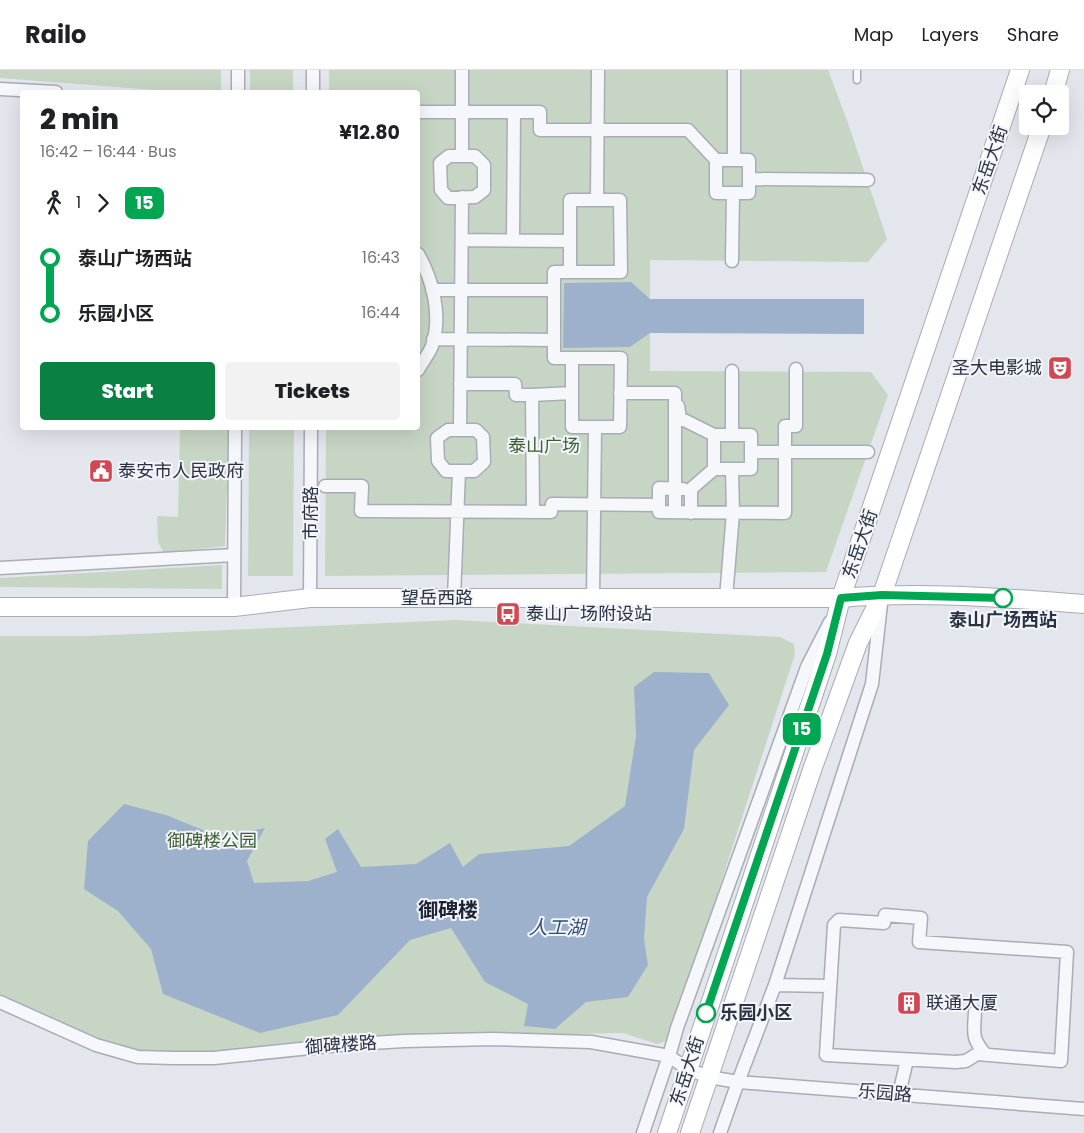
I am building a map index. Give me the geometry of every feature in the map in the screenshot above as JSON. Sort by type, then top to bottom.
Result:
[{"type":"main road","name":"东岳大街","points":[[667,1133],[827,654],[841,598],[1020,70]]},
{"type":"main road","name":"东岳大街","points":[[690,1133],[815,761],[858,643],[882,595],[1039,135]]},
{"type":"main road","name":"望岳西路","points":[[0,607],[234,607],[310,598],[841,598],[882,595],[1005,598],[1084,604]]},
{"type":"street","points":[[238,70],[238,90]]},
{"type":"street","points":[[313,70],[313,90]]},
{"type":"street","points":[[462,70],[462,156]]},
{"type":"street","points":[[597,200],[598,70]]},
{"type":"street","points":[[734,70],[734,160]]},
{"type":"street","points":[[0,89],[20,90]]},
{"type":"street","points":[[420,112],[540,112],[540,130],[688,130],[716,160],[716,193],[749,193],[749,160],[716,160]]},
{"type":"street","points":[[513,240],[514,112]]},
{"type":"street","points":[[449,156],[462,156],[475,156],[484,165],[484,190],[475,197],[448,198],[441,190],[440,163],[449,156]]},
{"type":"street","points":[[749,179],[868,180]]},
{"type":"street","points":[[732,261],[733,193]]},
{"type":"street","points":[[460,430],[462,198]]},
{"type":"street","points":[[570,272],[570,200],[620,200],[621,272],[570,272],[554,272],[554,358],[572,358],[621,358],[620,427],[572,427],[572,358]]},
{"type":"street","points":[[462,240],[570,241]]},
{"type":"street","points":[[420,259],[432,290],[436,315],[432,346],[420,367]]},
{"type":"street","points":[[432,290],[554,290]]},
{"type":"street","points":[[433,338],[554,340]]},
{"type":"street","points":[[675,393],[680,418],[714,435],[751,435],[751,470],[714,469],[691,489],[659,488],[659,512],[785,513],[785,426],[796,426],[796,369]]},
{"type":"street","points":[[732,372],[732,435]]},
{"type":"street","points":[[460,384],[515,384],[516,395],[572,393]]},
{"type":"street","points":[[620,392],[675,393]]},
{"type":"street","points":[[674,512],[675,393]]},
{"type":"street","points":[[532,395],[533,512]]},
{"type":"street","points":[[593,598],[595,427]]},
{"type":"street","points":[[234,607],[236,430]]},
{"type":"street","name":"市府路","points":[[310,598],[311,430]]},
{"type":"street","points":[[448,430],[460,430],[476,430],[483,437],[484,462],[474,471],[446,471],[438,461],[437,438],[448,430]]},
{"type":"street","points":[[714,435],[714,469]]},
{"type":"street","points":[[751,452],[868,452]]},
{"type":"street","points":[[726,598],[733,513],[732,470]]},
{"type":"street","points":[[454,598],[460,471]]},
{"type":"street","points":[[325,486],[362,486],[362,511],[551,512],[552,504],[660,504]]},
{"type":"street","points":[[691,489],[692,512]]},
{"type":"street","points":[[0,568],[234,555]]},
{"type":"street","points":[[720,1133],[775,984],[872,684],[882,595]]},
{"type":"street","points":[[642,1133],[680,1019],[807,666],[841,598]]},
{"type":"street","points":[[885,915],[921,918],[919,942],[1067,952],[1061,1061],[977,1054],[966,1061],[956,1062],[826,1055],[830,986],[834,925],[839,920],[884,923],[885,915]]},
{"type":"street","points":[[775,984],[830,986]]},
{"type":"street","name":"御碑楼路","points":[[0,1002],[96,1045],[138,1057],[214,1058],[339,1045],[493,1039],[591,1042],[669,1056],[687,1069]]},
{"type":"street","points":[[975,1012],[974,1033],[976,1044],[986,1055]]},
{"type":"street","points":[[899,1094],[906,1060]]},
{"type":"street","name":"乐园路","points":[[687,1069],[709,1077],[738,1082],[1084,1109]]},
{"type":"lane","points":[[857,70],[857,80]]},
{"type":"green space","points":[[0,70],[221,70],[221,90],[155,90],[0,78]]},
{"type":"green space","points":[[250,70],[293,70],[293,90],[250,90]]},
{"type":"green space","name":"泰山广场","points":[[329,70],[828,70],[887,239],[868,262],[650,260],[650,371],[871,372],[888,395],[826,572],[325,576],[326,430],[420,430],[420,90],[329,90]]},
{"type":"green space","points":[[180,430],[229,430],[225,546],[164,553],[158,542],[157,516],[178,517]]},
{"type":"green space","points":[[249,430],[294,430],[293,576],[248,576]]},
{"type":"green space","points":[[222,565],[222,589],[0,587],[0,578]]},
{"type":"green space","name":"御碑楼公园","points":[[455,620],[780,637],[794,644],[795,654],[670,1040],[657,1044],[623,1033],[439,1037],[182,1055],[125,1051],[91,1035],[0,1004],[0,636],[87,636]]},
{"type":"water","points":[[631,282],[650,299],[864,299],[864,334],[650,333],[630,347],[563,348],[564,283]]},
{"type":"water","name":"人工湖","points":[[654,672],[709,673],[729,705],[694,750],[684,829],[647,897],[644,939],[648,965],[628,997],[586,1002],[555,1029],[524,1026],[528,1004],[485,982],[451,928],[410,940],[338,1015],[260,1033],[163,994],[151,949],[118,911],[84,889],[88,841],[124,804],[166,815],[220,837],[265,828],[247,861],[254,883],[308,881],[337,872],[325,839],[338,829],[361,867],[416,864],[450,843],[463,867],[479,854],[569,846],[625,806],[636,736],[634,687]]},
{"type":"bus line","name":"15","points":[[706,1013],[827,654],[841,598],[882,595],[1003,598]]},
{"type":"place","name":"圣大电影城","points":[[1060,368]]},
{"type":"place","name":"泰安市人民政府","points":[[101,471]]},
{"type":"place","name":"泰山广场西站","points":[[1003,598]]},
{"type":"place","name":"泰山广场附设站","points":[[508,614]]},
{"type":"place","name":"联通大厦","points":[[909,1003]]},
{"type":"place","name":"乐园小区","points":[[706,1013]]},
{"type":"district","name":"御碑楼","points":[[448,910]]}]
